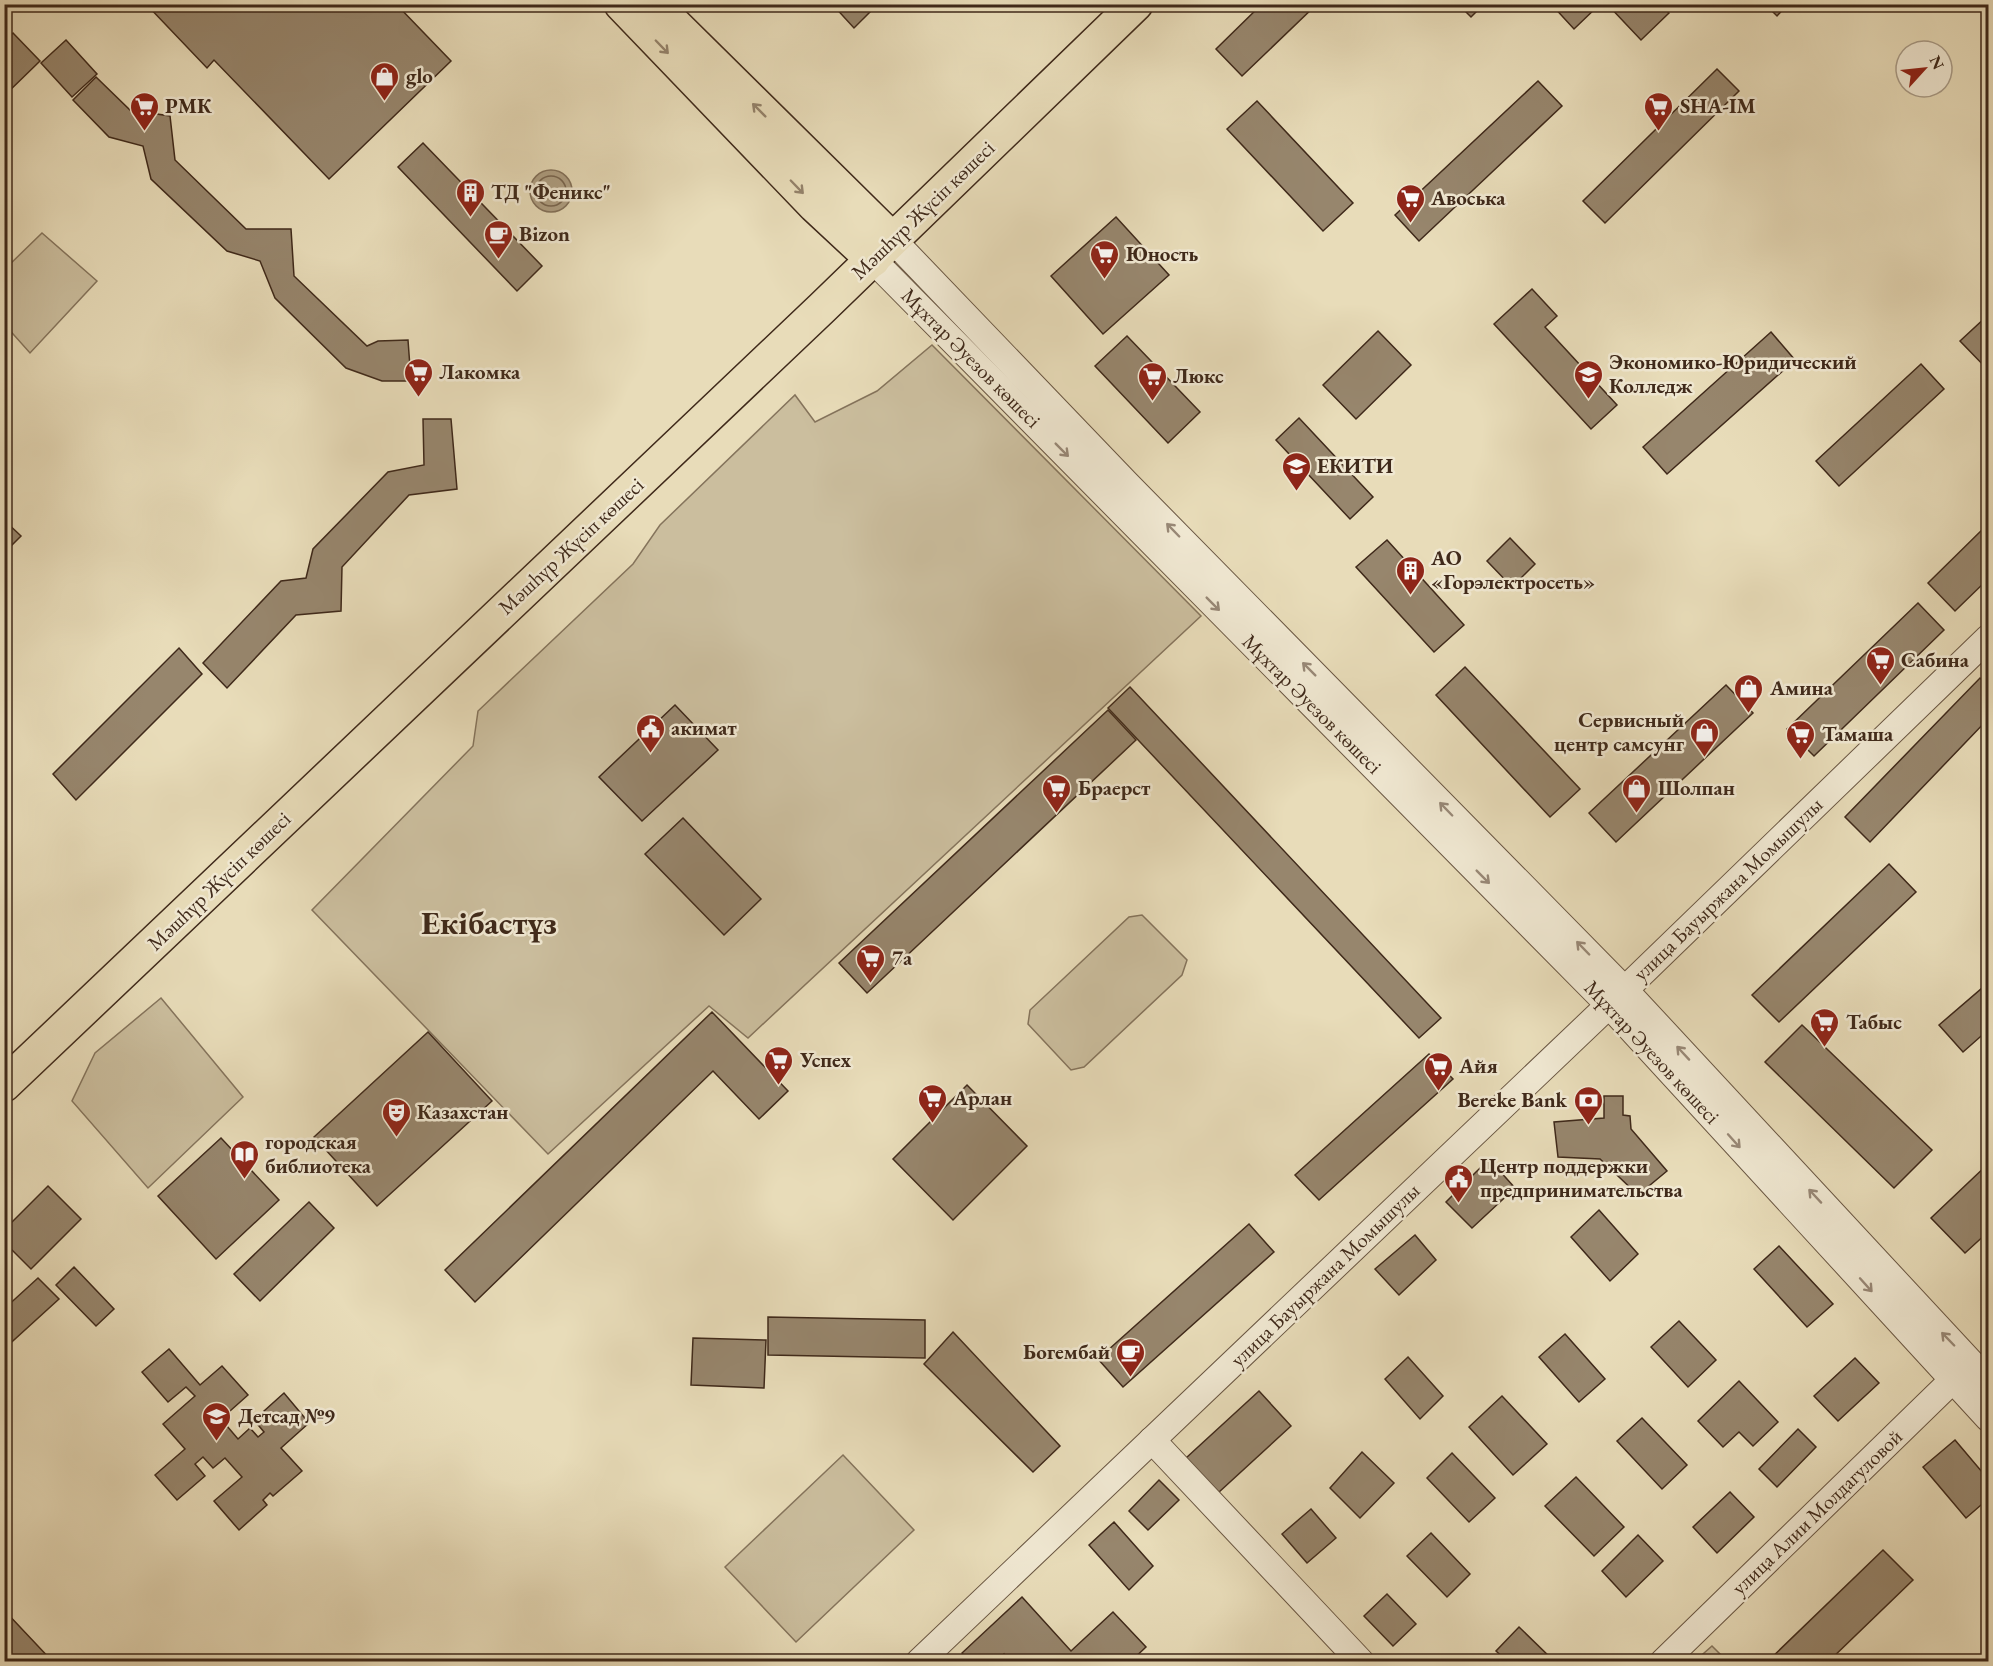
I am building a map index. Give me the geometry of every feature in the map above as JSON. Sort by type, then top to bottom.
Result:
[{"type":"main road","name":"Мұхтар Әуезов көшесі","points":[[621,4],[815,206],[882,249]]},
{"type":"main road","name":"Мұхтар Әуезов көшесі","points":[[654,4],[882,249]]},
{"type":"main road","name":"Мәшһүр Жүсіп көшесі","points":[[4,1085],[1136,4]]},
{"type":"street","name":"Мұхтар Әуезов көшесі","points":[[882,249],[1616,997],[1961,1371],[1989,1418]]},
{"type":"street","name":"улица Бауыржана Момышулы","points":[[919,1662],[1989,638]]},
{"type":"street","name":"Мұхтар Әуезов көшесі","points":[[1961,1371],[1989,1381]]},
{"type":"street","name":"улица Алии Молдагуловой","points":[[1663,1662],[1800,1531],[1961,1371]]},
{"type":"street","points":[[1152,1440],[1361,1662]]},
{"type":"shaded area","points":[[42,233],[97,281],[30,353],[5,325],[5,269]]},
{"type":"shaded area","points":[[932,345],[1201,616],[748,1038],[709,1006],[548,1154],[312,910],[473,746],[478,711],[633,564],[660,525],[795,395],[815,422],[877,391]]},
{"type":"shaded area","points":[[1142,915],[1187,960],[1182,975],[1084,1067],[1071,1070],[1028,1024],[1030,1010],[1129,917]]},
{"type":"shaded area","points":[[161,998],[243,1097],[148,1188],[72,1101],[95,1053]]},
{"type":"shaded area","points":[[843,1455],[914,1530],[796,1642],[725,1567]]},
{"type":"shaded area","points":[[1712,1646],[1727,1661],[1695,1661]]},
{"type":"water","points":[[551,170],[559,171],[566,176],[571,183],[571,199],[566,206],[559,211],[551,212],[543,211],[536,206],[531,199],[530,191],[531,183],[536,176],[543,171]]},
{"type":"building","points":[[146,4],[396,4],[451,61],[329,179],[214,60],[207,68]]},
{"type":"building","points":[[832,4],[878,4],[854,28]]},
{"type":"building","points":[[1262,4],[1317,4],[1242,76],[1216,49]]},
{"type":"building","points":[[1458,4],[1484,4],[1471,17]]},
{"type":"building","points":[[1551,4],[1600,4],[1574,29]]},
{"type":"building","points":[[1607,4],[1660,4],[1669,13],[1641,40]]},
{"type":"building","points":[[1765,4],[1788,4],[1777,16]]},
{"type":"building","points":[[13,33],[40,61],[4,96],[4,41]]},
{"type":"building","points":[[66,40],[97,74],[72,97],[41,63]]},
{"type":"building","points":[[1717,69],[1739,91],[1605,223],[1583,201]]},
{"type":"building","points":[[96,77],[130,110],[170,116],[175,160],[246,229],[291,229],[294,276],[367,346],[378,341],[408,340],[411,381],[382,381],[346,368],[275,298],[260,261],[227,251],[151,179],[143,146],[109,137],[73,100]]},
{"type":"building","points":[[1538,81],[1562,106],[1419,241],[1395,215]]},
{"type":"building","points":[[1257,101],[1353,203],[1323,231],[1227,129]]},
{"type":"building","name":"ТД \"Феникс\"","points":[[423,143],[542,266],[517,291],[398,167]]},
{"type":"building","points":[[1116,217],[1169,275],[1103,334],[1051,276]]},
{"type":"building","points":[[1532,289],[1557,316],[1545,327],[1617,405],[1591,429],[1494,324]]},
{"type":"building","points":[[1987,316],[1988,318],[1988,370],[1960,341]]},
{"type":"building","points":[[1378,331],[1411,365],[1356,419],[1323,385]]},
{"type":"building","points":[[1771,332],[1795,360],[1667,474],[1643,447]]},
{"type":"building","points":[[1127,336],[1200,412],[1168,443],[1095,366]]},
{"type":"building","points":[[1921,364],[1944,389],[1839,486],[1816,461]]},
{"type":"building","points":[[1299,418],[1373,497],[1350,519],[1276,440]]},
{"type":"building","points":[[423,419],[451,419],[457,489],[409,495],[342,567],[341,611],[296,615],[227,688],[203,663],[281,581],[306,578],[313,549],[388,472],[424,465]]},
{"type":"building","points":[[4,520],[21,536],[4,553]]},
{"type":"building","points":[[1988,524],[1988,579],[1955,611],[1928,583]]},
{"type":"building","points":[[1510,538],[1535,564],[1512,587],[1487,561]]},
{"type":"building","name":"АО «Горэлектросеть»","points":[[1387,540],[1464,625],[1434,652],[1356,567]]},
{"type":"building","points":[[1918,603],[1944,630],[1814,756],[1787,729]]},
{"type":"building","points":[[179,648],[202,674],[76,800],[53,774]]},
{"type":"building","points":[[1465,667],[1580,789],[1550,817],[1436,695]]},
{"type":"building","points":[[1980,678],[1988,686],[1988,719],[1870,842],[1845,817]]},
{"type":"building","points":[[1726,685],[1753,713],[1616,842],[1589,813]]},
{"type":"building","points":[[1130,687],[1441,1018],[1419,1038],[1108,708]]},
{"type":"building","points":[[675,705],[718,750],[642,821],[599,777]]},
{"type":"building","points":[[1108,710],[1136,740],[867,993],[839,963]]},
{"type":"building","points":[[683,818],[761,899],[724,935],[645,854]]},
{"type":"building","points":[[1889,864],[1916,892],[1779,1022],[1752,995]]},
{"type":"building","points":[[1988,983],[1988,1030],[1963,1052],[1939,1025]]},
{"type":"building","points":[[712,1012],[788,1091],[759,1119],[713,1071],[475,1302],[445,1270]]},
{"type":"building","points":[[1802,1025],[1932,1150],[1894,1188],[1765,1062]]},
{"type":"building","points":[[428,1032],[492,1101],[377,1206],[314,1137]]},
{"type":"building","points":[[1429,1054],[1453,1079],[1319,1200],[1295,1175]]},
{"type":"building","points":[[967,1085],[1027,1146],[953,1220],[893,1159]]},
{"type":"building","points":[[1604,1096],[1623,1096],[1623,1115],[1630,1116],[1631,1129],[1667,1171],[1638,1195],[1600,1159],[1558,1157],[1554,1122],[1604,1118]]},
{"type":"building","points":[[221,1138],[279,1200],[216,1259],[158,1196]]},
{"type":"building","points":[[1489,1159],[1515,1188],[1472,1228],[1446,1202]]},
{"type":"building","points":[[1988,1164],[1988,1232],[1965,1253],[1931,1218]]},
{"type":"building","points":[[48,1186],[81,1219],[31,1269],[4,1242],[4,1230]]},
{"type":"building","points":[[309,1202],[334,1228],[260,1301],[234,1274]]},
{"type":"building","points":[[1599,1210],[1638,1254],[1610,1281],[1571,1237]]},
{"type":"building","points":[[1249,1224],[1274,1252],[1123,1387],[1098,1359]]},
{"type":"building","points":[[1415,1235],[1436,1260],[1399,1295],[1375,1269]]},
{"type":"building","points":[[1779,1246],[1833,1304],[1807,1327],[1754,1269]]},
{"type":"building","points":[[74,1267],[114,1309],[96,1326],[56,1285]]},
{"type":"building","points":[[38,1278],[59,1299],[4,1349],[4,1309]]},
{"type":"building","points":[[768,1317],[925,1320],[925,1358],[768,1355]]},
{"type":"building","points":[[1679,1321],[1716,1360],[1688,1387],[1651,1347]]},
{"type":"building","points":[[953,1332],[1060,1446],[1033,1472],[924,1364]]},
{"type":"building","points":[[1565,1334],[1605,1379],[1579,1402],[1539,1357]]},
{"type":"building","points":[[693,1338],[766,1340],[764,1388],[691,1385]]},
{"type":"building","points":[[169,1349],[200,1385],[222,1366],[248,1395],[221,1419],[238,1439],[250,1428],[258,1437],[264,1432],[254,1420],[284,1393],[309,1423],[281,1448],[302,1471],[273,1496],[270,1493],[263,1500],[267,1505],[239,1530],[214,1501],[242,1477],[225,1458],[213,1468],[203,1457],[195,1464],[205,1476],[177,1500],[155,1475],[185,1449],[163,1424],[195,1396],[186,1387],[168,1402],[142,1372]]},
{"type":"building","points":[[1408,1357],[1443,1396],[1420,1419],[1385,1379]]},
{"type":"building","points":[[1855,1358],[1879,1383],[1838,1421],[1814,1396]]},
{"type":"building","points":[[1739,1381],[1778,1422],[1753,1446],[1739,1432],[1723,1447],[1698,1421]]},
{"type":"building","points":[[1259,1391],[1291,1426],[1218,1493],[1186,1458]]},
{"type":"building","points":[[1502,1396],[1547,1444],[1513,1475],[1469,1427]]},
{"type":"building","points":[[1642,1418],[1687,1465],[1662,1489],[1617,1441]]},
{"type":"building","points":[[1798,1429],[1816,1447],[1777,1487],[1759,1469]]},
{"type":"building","points":[[1955,1440],[1988,1479],[1988,1499],[1966,1518],[1923,1467]]},
{"type":"building","points":[[1362,1452],[1394,1483],[1360,1518],[1330,1488]]},
{"type":"building","points":[[1452,1453],[1495,1498],[1469,1522],[1427,1478]]},
{"type":"building","points":[[1576,1477],[1624,1527],[1594,1556],[1545,1506]]},
{"type":"building","points":[[1159,1480],[1179,1500],[1148,1530],[1129,1511]]},
{"type":"building","points":[[1730,1492],[1754,1517],[1717,1553],[1693,1527]]},
{"type":"building","points":[[1311,1509],[1336,1538],[1307,1563],[1282,1534]]},
{"type":"building","points":[[1114,1522],[1153,1566],[1129,1590],[1089,1545]]},
{"type":"building","points":[[1431,1533],[1470,1574],[1447,1597],[1407,1556]]},
{"type":"building","points":[[1638,1535],[1663,1561],[1626,1597],[1602,1571]]},
{"type":"building","points":[[1883,1550],[1913,1580],[1828,1662],[1767,1662]]},
{"type":"building","points":[[1387,1594],[1416,1624],[1393,1646],[1364,1616]]},
{"type":"building","points":[[1022,1597],[1071,1651],[1113,1612],[1146,1647],[1130,1662],[1010,1662],[1004,1654],[996,1662],[969,1662],[962,1653]]},
{"type":"building","points":[[4,1610],[53,1662],[4,1662]]},
{"type":"building","points":[[1519,1627],[1555,1662],[1508,1662],[1496,1651]]},
{"type":"place","name":"glo","points":[[385,102]]},
{"type":"place","name":"РМК","points":[[144,132]]},
{"type":"place","name":"SHA-IM","points":[[1659,132]]},
{"type":"place","name":"ТД \"Феникс\"","points":[[470,218]]},
{"type":"place","name":"Авоська","points":[[1410,224]]},
{"type":"place","name":"Bizon","points":[[498,260]]},
{"type":"place","name":"Юность","points":[[1105,280]]},
{"type":"place","name":"Лакомка","points":[[418,398]]},
{"type":"place","name":"Экономико-Юридический Колледж","points":[[1588,400]]},
{"type":"place","name":"Люкс","points":[[1152,402]]},
{"type":"place","name":"ЕКИТИ","points":[[1296,492]]},
{"type":"place","name":"АО «Горэлектросеть»","points":[[1410,596]]},
{"type":"place","name":"Сабина","points":[[1880,686]]},
{"type":"place","name":"Амина","points":[[1749,714]]},
{"type":"place","name":"акимат","points":[[650,754]]},
{"type":"place","name":"Сервисный центр самсунг","points":[[1705,758]]},
{"type":"place","name":"Тамаша","points":[[1801,760]]},
{"type":"place","name":"Браерст","points":[[1057,814]]},
{"type":"place","name":"Шолпан","points":[[1637,814]]},
{"type":"place","name":"7а","points":[[871,984]]},
{"type":"place","name":"Табыс","points":[[1825,1048]]},
{"type":"place","name":"Успех","points":[[779,1086]]},
{"type":"place","name":"Айя","points":[[1438,1092]]},
{"type":"place","name":"Арлан","points":[[932,1124]]},
{"type":"place","name":"Bereke Bank","points":[[1588,1126]]},
{"type":"place","name":"Казахстан","points":[[396,1138]]},
{"type":"place","name":"городская библиотека","points":[[244,1180]]},
{"type":"place","name":"Центр поддержки предпринимательства","points":[[1459,1204]]},
{"type":"place","name":"Богембай","points":[[1131,1378]]},
{"type":"place","name":"Детсад №9","points":[[217,1442]]},
{"type":"district","name":"Екібастұз","points":[[489,922]]}]
